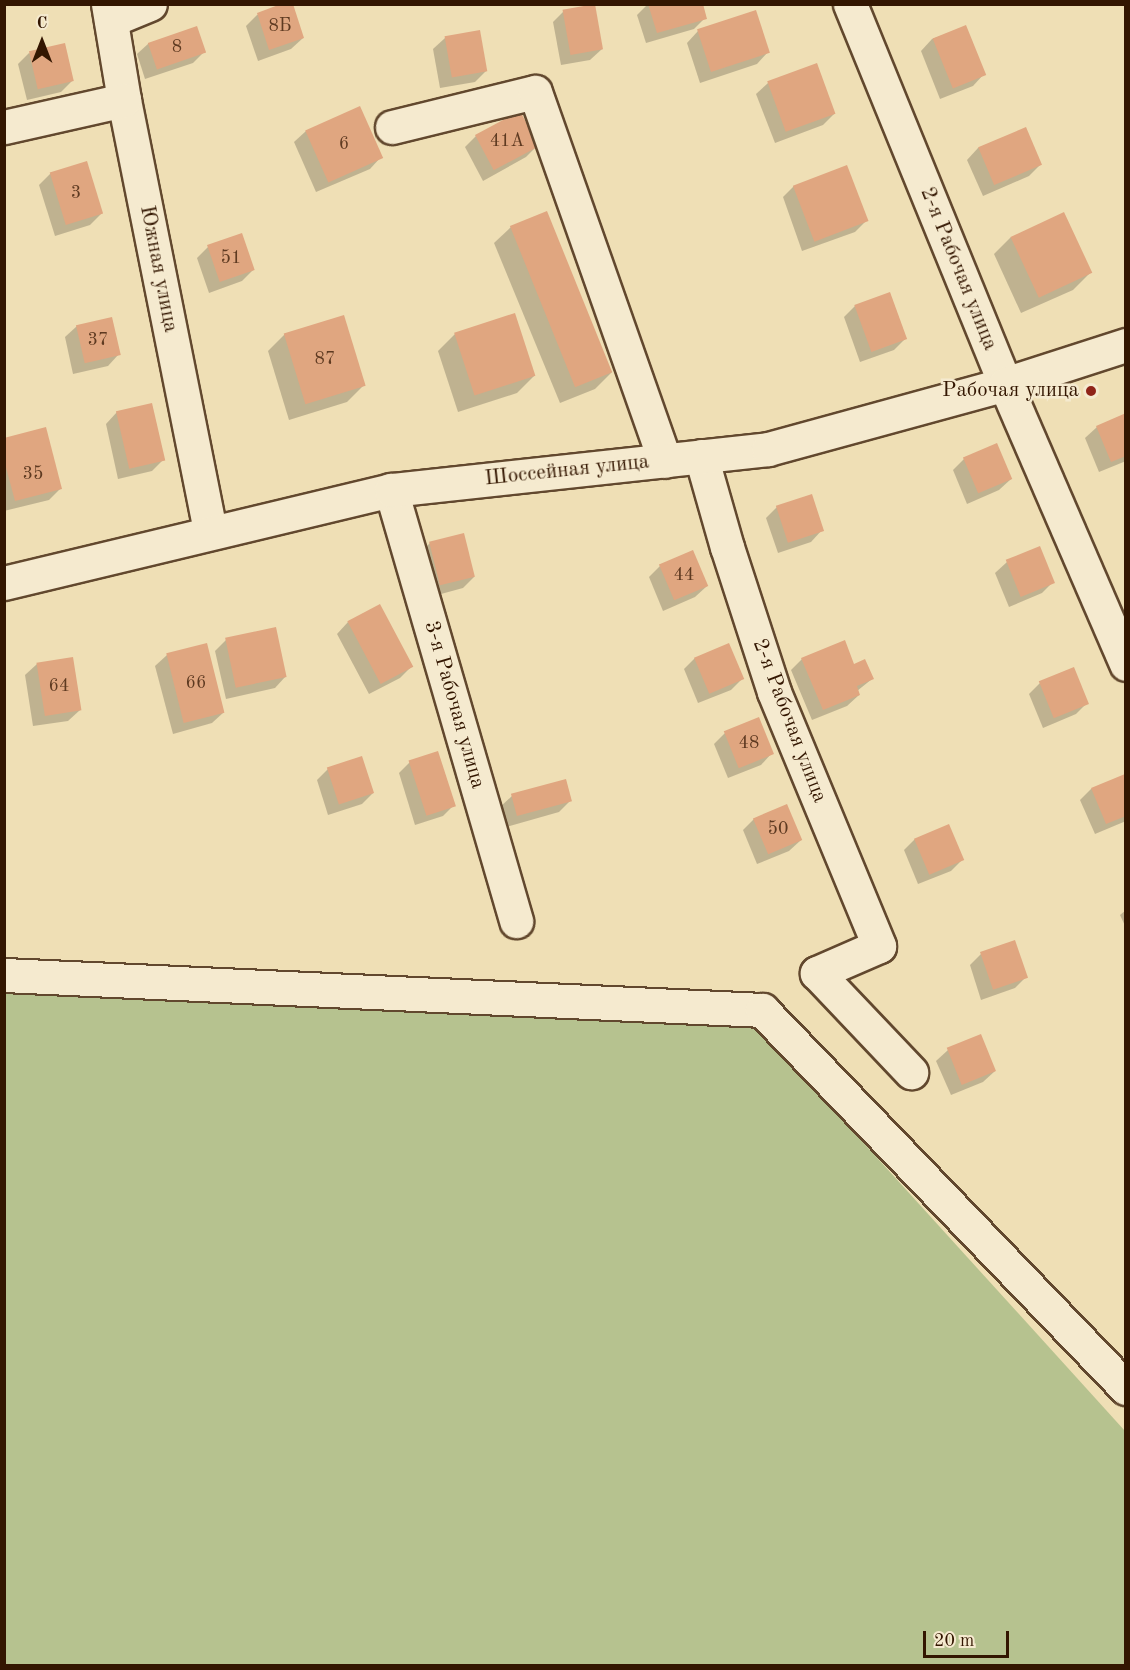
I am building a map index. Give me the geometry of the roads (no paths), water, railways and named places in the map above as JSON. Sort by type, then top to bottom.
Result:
[{"type":"street","points":[[110,12],[150,4]]},
{"type":"street","name":"2-я Рабочая улица","points":[[849,4],[1005,384],[1116,616],[1125,664]]},
{"type":"street","name":"Южная улица","points":[[110,12],[124,100],[210,532]]},
{"type":"street","points":[[392,127],[535,92],[665,461]]},
{"type":"street","points":[[4,127],[124,100]]},
{"type":"street","name":"Шоссейная улица","points":[[4,583],[391,490],[768,449],[1005,384],[1125,345]]},
{"type":"street","name":"2-я Рабочая улица","points":[[701,456],[774,692],[879,946],[817,973],[911,1072]]},
{"type":"street","name":"3-я Рабочая улица","points":[[391,490],[516,921]]},
{"type":"street","points":[[4,975],[762,1010],[1125,1389]]},
{"type":"place","name":"Рабочая улица","points":[[1091,391]]}]
